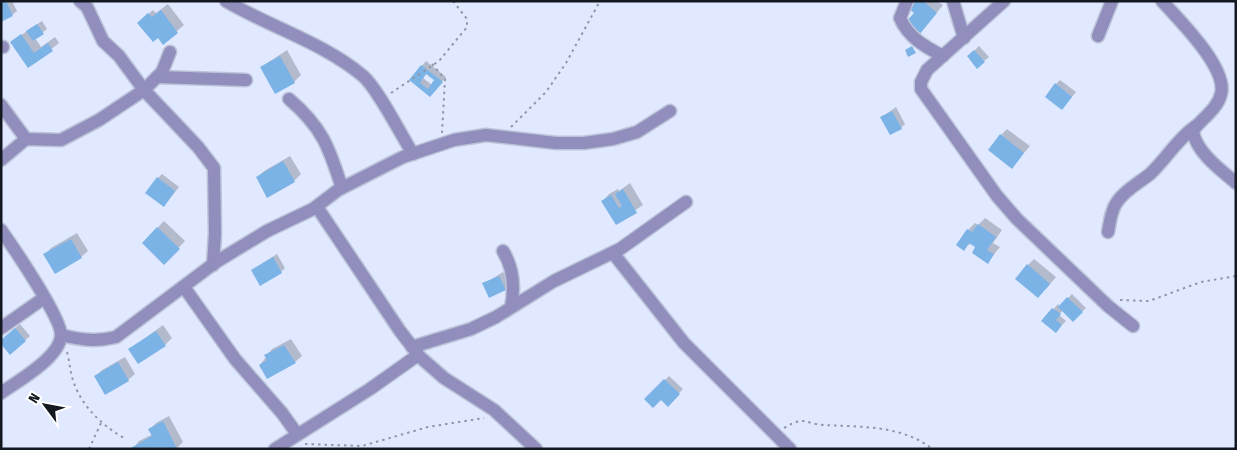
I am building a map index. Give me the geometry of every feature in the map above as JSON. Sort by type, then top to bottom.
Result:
[{"type":"street","points":[[80,1],[87,8],[103,42],[119,56],[144,90],[198,147],[214,168],[215,234],[213,265]]},
{"type":"street","points":[[226,1],[250,15],[308,42],[364,77],[413,154]]},
{"type":"street","points":[[907,1],[900,18],[904,26],[920,43],[943,56]]},
{"type":"street","points":[[954,1],[964,38]]},
{"type":"street","points":[[1004,1],[927,70],[921,82],[921,89],[997,196],[1017,219],[1103,301],[1133,326]]},
{"type":"street","points":[[1098,36],[1112,1]]},
{"type":"street","points":[[1108,232],[1113,208],[1122,195],[1162,162],[1179,139],[1196,126],[1219,101],[1222,92],[1220,79],[1207,54],[1162,1]]},
{"type":"street","points":[[1,160],[26,139],[61,140],[69,137],[144,90],[166,64],[170,52]]},
{"type":"street","points":[[157,76],[246,80]]},
{"type":"street","points":[[289,99],[309,116],[322,135],[342,188]]},
{"type":"street","points":[[1,105],[26,139]]},
{"type":"street","points":[[60,337],[86,342],[116,337],[213,265],[267,231],[317,207],[342,188],[413,154],[441,145],[486,135],[584,143],[613,139],[637,132],[670,110]]},
{"type":"street","points":[[1196,126],[1193,132],[1200,147],[1213,163],[1236,183]]},
{"type":"street","points":[[280,445],[370,389],[415,351],[471,329],[554,281],[613,253],[686,202]]},
{"type":"street","points":[[317,207],[415,351],[444,378],[500,415],[536,449]]},
{"type":"street","points":[[1,230],[55,317],[60,337],[44,362],[1,393]]},
{"type":"street","points":[[503,251],[513,277],[514,288],[511,307]]},
{"type":"street","points":[[613,253],[684,343],[790,449]]},
{"type":"street","points":[[184,287],[235,359],[277,407],[297,434]]},
{"type":"street","points":[[1,328],[44,298]]},
{"type":"path","points":[[380,100],[442,58],[467,27],[467,19],[453,1]]},
{"type":"path","points":[[501,137],[546,92],[566,63],[600,1]]},
{"type":"path","points":[[432,64],[446,80],[441,145]]},
{"type":"path","points":[[1103,301],[1149,301],[1202,282],[1236,276]]},
{"type":"path","points":[[60,337],[67,353],[77,392],[101,423],[126,439]]},
{"type":"path","points":[[280,445],[362,446],[428,427],[500,415]]},
{"type":"path","points":[[773,434],[795,422],[810,420],[820,425],[855,424],[902,433],[918,438],[931,448]]},
{"type":"path","points":[[89,449],[101,423]]},
{"type":"building","points":[[1,1],[6,1],[13,16],[1,22]]},
{"type":"building","points":[[913,1],[923,1],[937,13],[919,35],[905,23],[914,13],[908,8]]},
{"type":"building","points":[[161,10],[178,33],[163,45],[158,38],[153,42],[137,23],[148,13],[152,17]]},
{"type":"building","points":[[37,24],[44,34],[33,41],[26,31]]},
{"type":"building","points":[[21,34],[34,53],[48,43],[53,51],[28,68],[10,42]]},
{"type":"building","points":[[912,46],[916,53],[908,57],[905,50]]},
{"type":"building","points":[[974,50],[985,62],[977,69],[967,56]]},
{"type":"building","points":[[280,56],[295,83],[275,94],[260,67]]},
{"type":"building","points":[[421,65],[443,82],[430,97],[409,80]],"holes":[[[426,74],[434,80],[428,89],[420,83]]]},
{"type":"building","points":[[1055,83],[1072,97],[1062,110],[1045,97]]},
{"type":"building","points":[[892,111],[902,129],[890,135],[880,117]]},
{"type":"building","points":[[1000,134],[1024,153],[1012,169],[988,150]]},
{"type":"building","points":[[283,161],[295,182],[267,198],[256,177]]},
{"type":"building","points":[[157,177],[175,191],[164,207],[145,193]]},
{"type":"building","points":[[623,189],[637,213],[616,225],[601,201],[611,195],[619,208],[622,206],[615,194]]},
{"type":"building","points":[[978,224],[996,237],[987,250],[994,254],[988,264],[972,253],[975,247],[969,243],[964,251],[956,245],[967,229],[972,232]]},
{"type":"building","points":[[157,227],[180,249],[164,265],[142,243]]},
{"type":"building","points":[[71,239],[82,258],[55,274],[43,254]]},
{"type":"building","points":[[273,257],[282,273],[260,286],[251,270]]},
{"type":"building","points":[[1027,264],[1050,284],[1038,298],[1015,279]]},
{"type":"building","points":[[499,276],[506,290],[489,298],[482,283]]},
{"type":"building","points":[[1067,297],[1083,312],[1073,322],[1058,307]]},
{"type":"building","points":[[1052,308],[1061,314],[1056,320],[1062,325],[1056,333],[1041,321]]},
{"type":"building","points":[[15,328],[26,341],[10,355],[1,344],[1,340]]},
{"type":"building","points":[[156,331],[166,346],[138,364],[128,349]]},
{"type":"building","points":[[284,345],[296,363],[267,379],[259,365],[267,360],[264,355]]},
{"type":"building","points":[[118,362],[129,381],[105,395],[94,376]]},
{"type":"building","points":[[664,379],[680,394],[668,407],[661,400],[653,408],[644,399]]},
{"type":"building","points":[[163,421],[177,449],[129,449],[152,436],[148,429]]}]
